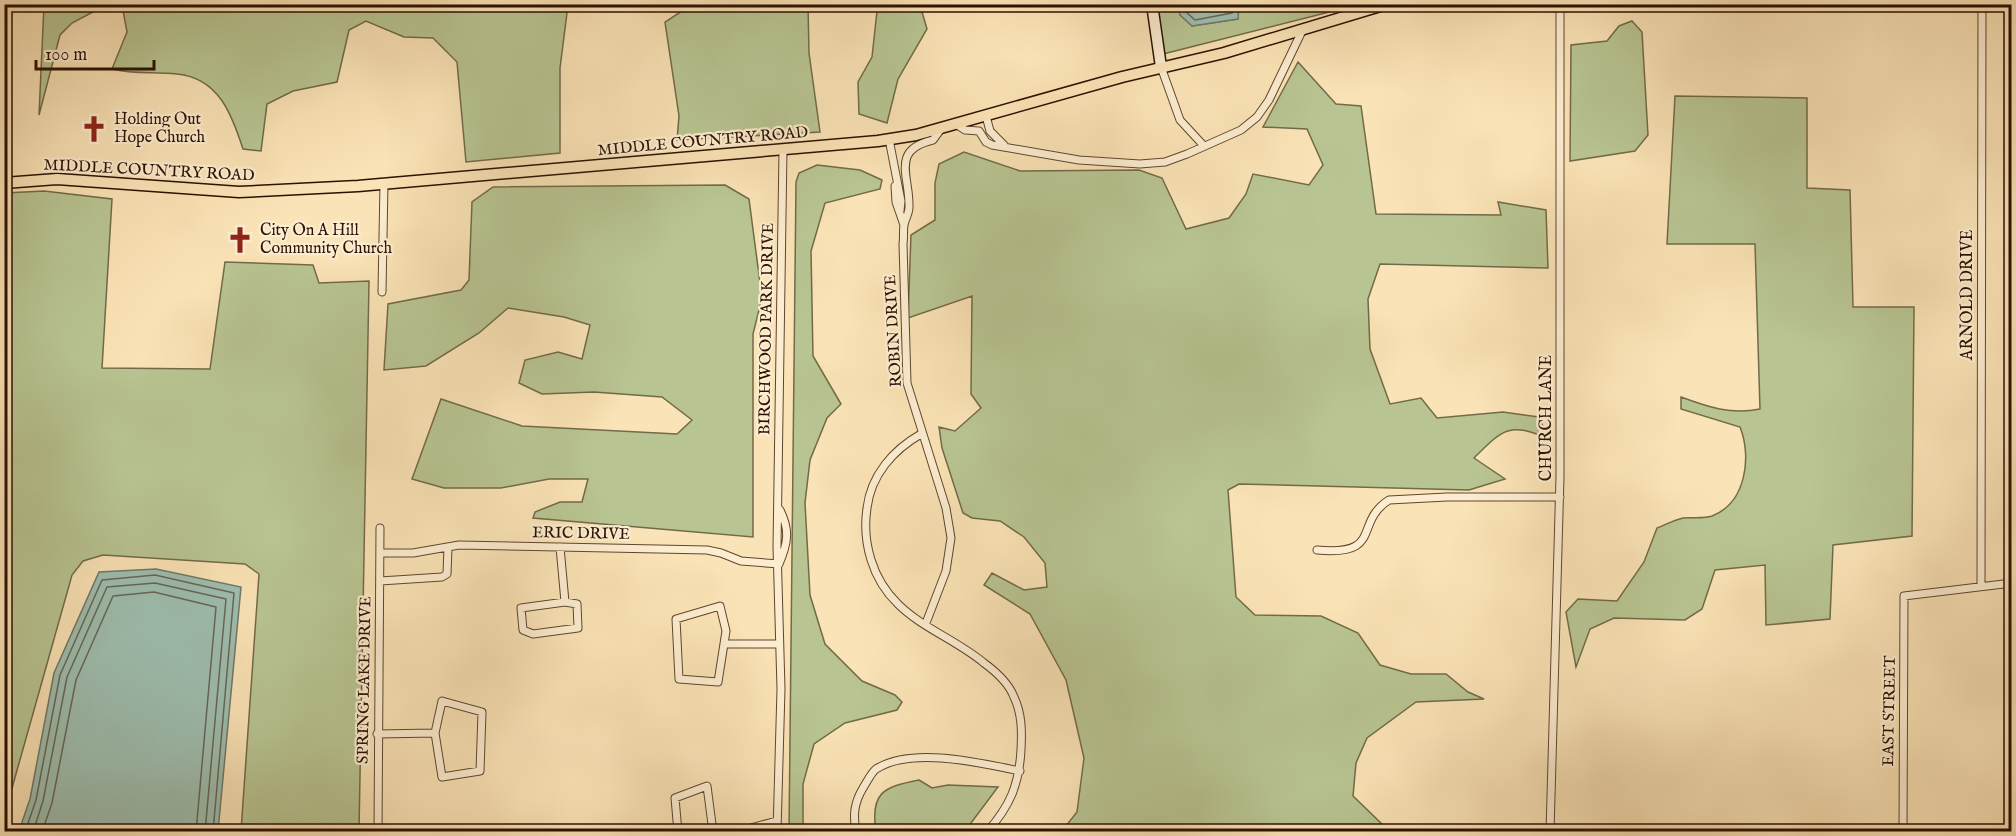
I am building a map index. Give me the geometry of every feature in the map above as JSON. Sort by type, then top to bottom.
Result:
[{"type":"main road","name":"MIDDLE COUNTRY ROAD","points":[[4,183],[57,179],[239,192],[384,183],[889,139],[941,129],[1161,67],[1235,50],[1387,4]]},
{"type":"main road","points":[[1710,4],[1798,4]]},
{"type":"street","points":[[1152,4],[1161,67],[1180,120],[1204,146]]},
{"type":"street","name":"CHURCH LANE","points":[[1550,831],[1560,497],[1560,4]]},
{"type":"street","name":"ARNOLD DRIVE","points":[[1981,586],[1982,4]]},
{"type":"street","points":[[956,124],[965,130],[979,131],[986,142],[992,145],[1004,145],[1078,160],[1140,164],[1164,162],[1241,130],[1257,117],[1269,100],[1303,29]]},
{"type":"street","points":[[986,116],[990,131],[1004,145]]},
{"type":"street","name":"ROBIN DRIVE","points":[[904,225],[909,210],[905,166],[907,157],[919,143],[933,140],[941,129]]},
{"type":"street","name":"ROBIN DRIVE","points":[[889,139],[896,177],[895,189],[904,225],[908,383],[921,434],[946,508],[951,538],[946,571],[926,623]]},
{"type":"street","name":"BIRCHWOOD PARK DRIVE","points":[[777,831],[779,564],[773,550],[772,539],[779,508],[783,150]]},
{"type":"street","points":[[382,292],[384,183]]},
{"type":"street","points":[[921,434],[904,443],[886,463],[869,490],[865,521],[867,548],[878,578],[898,604],[970,651],[994,671],[1014,695],[1023,726],[1020,771],[1007,809],[987,831]]},
{"type":"street","points":[[1317,550],[1335,552],[1358,547],[1382,505],[1396,499],[1560,497]]},
{"type":"street","name":"BIRCHWOOD PARK DRIVE","points":[[779,508],[788,526],[788,545],[779,564]]},
{"type":"street","name":"SPRING LAKE DRIVE","points":[[378,831],[380,528]]},
{"type":"street","points":[[380,581],[442,577],[447,574],[448,547]]},
{"type":"street","name":"ERIC DRIVE","points":[[380,553],[413,554],[448,547],[707,550],[741,561],[779,564]]},
{"type":"street","points":[[560,547],[565,602]]},
{"type":"street","points":[[1981,586],[2012,583]]},
{"type":"street","name":"EAST STREET","points":[[1903,831],[1904,596],[1981,586]]},
{"type":"street","points":[[565,602],[577,604],[578,628],[533,634],[523,630],[521,608],[565,602]]},
{"type":"street","points":[[720,606],[726,631],[725,644],[718,682],[679,679],[676,619],[720,606]]},
{"type":"street","points":[[725,644],[779,644]]},
{"type":"street","points":[[442,700],[482,712],[480,771],[442,777],[435,733],[442,700]]},
{"type":"street","points":[[377,734],[435,733]]},
{"type":"street","points":[[856,831],[853,815],[859,795],[874,771],[892,761],[922,758],[976,762],[1020,771]]},
{"type":"street","points":[[678,831],[675,798],[707,786],[713,831]]},
{"type":"street","points":[[736,831],[777,821]]},
{"type":"green space","points":[[44,5],[106,5],[72,23],[60,35],[39,115]]},
{"type":"green space","points":[[122,5],[568,5],[560,68],[560,153],[466,162],[457,62],[433,38],[404,37],[366,21],[349,30],[337,82],[293,91],[267,104],[261,151],[243,149],[222,100],[203,83],[177,74],[112,69],[127,32]]},
{"type":"green space","points":[[683,5],[808,5],[809,53],[820,132],[677,140],[679,116],[665,22],[682,11]]},
{"type":"green space","points":[[873,5],[920,5],[927,29],[898,79],[887,123],[859,114],[858,82],[872,57],[877,11]]},
{"type":"green space","points":[[1152,5],[1179,5],[1192,26],[1238,19],[1235,5],[1357,5],[1159,55]]},
{"type":"green space","points":[[1632,21],[1642,32],[1648,135],[1635,151],[1570,161],[1571,45],[1607,41],[1619,26]]},
{"type":"green space","points":[[1298,62],[1336,104],[1361,106],[1376,214],[1501,215],[1498,202],[1546,210],[1548,268],[1380,264],[1368,299],[1370,349],[1390,404],[1421,398],[1437,418],[1503,412],[1539,417],[1548,439],[1524,430],[1507,431],[1500,435],[1474,458],[1505,479],[1469,490],[1239,484],[1228,490],[1236,597],[1255,615],[1321,616],[1358,633],[1380,665],[1411,674],[1446,674],[1468,692],[1484,699],[1416,702],[1367,738],[1356,763],[1353,796],[1387,829],[1350,832],[1062,831],[1077,812],[1084,758],[1066,680],[1030,614],[984,585],[992,573],[1024,590],[1047,587],[1045,563],[1024,537],[1000,521],[972,518],[963,513],[942,448],[939,427],[955,431],[981,408],[971,394],[972,296],[908,318],[911,235],[935,220],[935,183],[939,164],[964,152],[1020,171],[1139,170],[1162,178],[1186,229],[1229,218],[1246,194],[1253,174],[1309,185],[1323,165],[1307,129],[1263,127]]},
{"type":"green space","points":[[1675,96],[1807,98],[1807,188],[1850,190],[1853,307],[1914,307],[1912,536],[1833,545],[1830,619],[1766,625],[1765,565],[1715,570],[1702,609],[1685,620],[1614,618],[1590,629],[1576,667],[1566,612],[1578,599],[1617,601],[1644,562],[1657,528],[1683,518],[1712,516],[1723,510],[1739,490],[1745,465],[1744,439],[1740,427],[1681,409],[1681,397],[1710,407],[1729,410],[1760,409],[1755,244],[1667,244]]},
{"type":"green space","points":[[817,165],[860,170],[882,180],[880,189],[825,203],[811,251],[813,356],[841,404],[827,418],[810,460],[805,503],[810,595],[825,644],[862,681],[895,695],[902,702],[897,710],[845,723],[814,744],[803,784],[803,831],[789,832],[796,182],[799,173]]},
{"type":"green space","points":[[725,185],[749,199],[762,298],[753,334],[753,537],[533,518],[535,512],[560,502],[582,502],[588,479],[549,479],[501,488],[444,488],[412,479],[441,399],[522,426],[677,434],[692,420],[662,397],[594,392],[542,394],[519,383],[525,360],[558,352],[582,359],[590,325],[564,317],[508,308],[479,333],[426,366],[384,370],[388,304],[461,290],[469,280],[472,202],[493,187]]},
{"type":"green space","points":[[44,191],[112,199],[102,368],[210,369],[225,262],[313,265],[319,283],[369,281],[359,831],[241,831],[259,574],[245,564],[103,555],[83,561],[72,575],[5,813],[5,193]]},
{"type":"green space","points":[[919,780],[932,788],[948,785],[998,787],[965,831],[876,831],[875,808],[882,794],[888,789]]},
{"type":"water","points":[[1178,5],[1239,5],[1238,19],[1192,26],[1180,15]]},
{"type":"water","points":[[156,569],[241,587],[218,831],[19,831],[30,799],[54,673],[99,572]]},
{"type":"place","name":"Holding Out Hope Church","points":[[94,129]]},
{"type":"place","name":"City On A Hill Community Church","points":[[240,240]]}]
